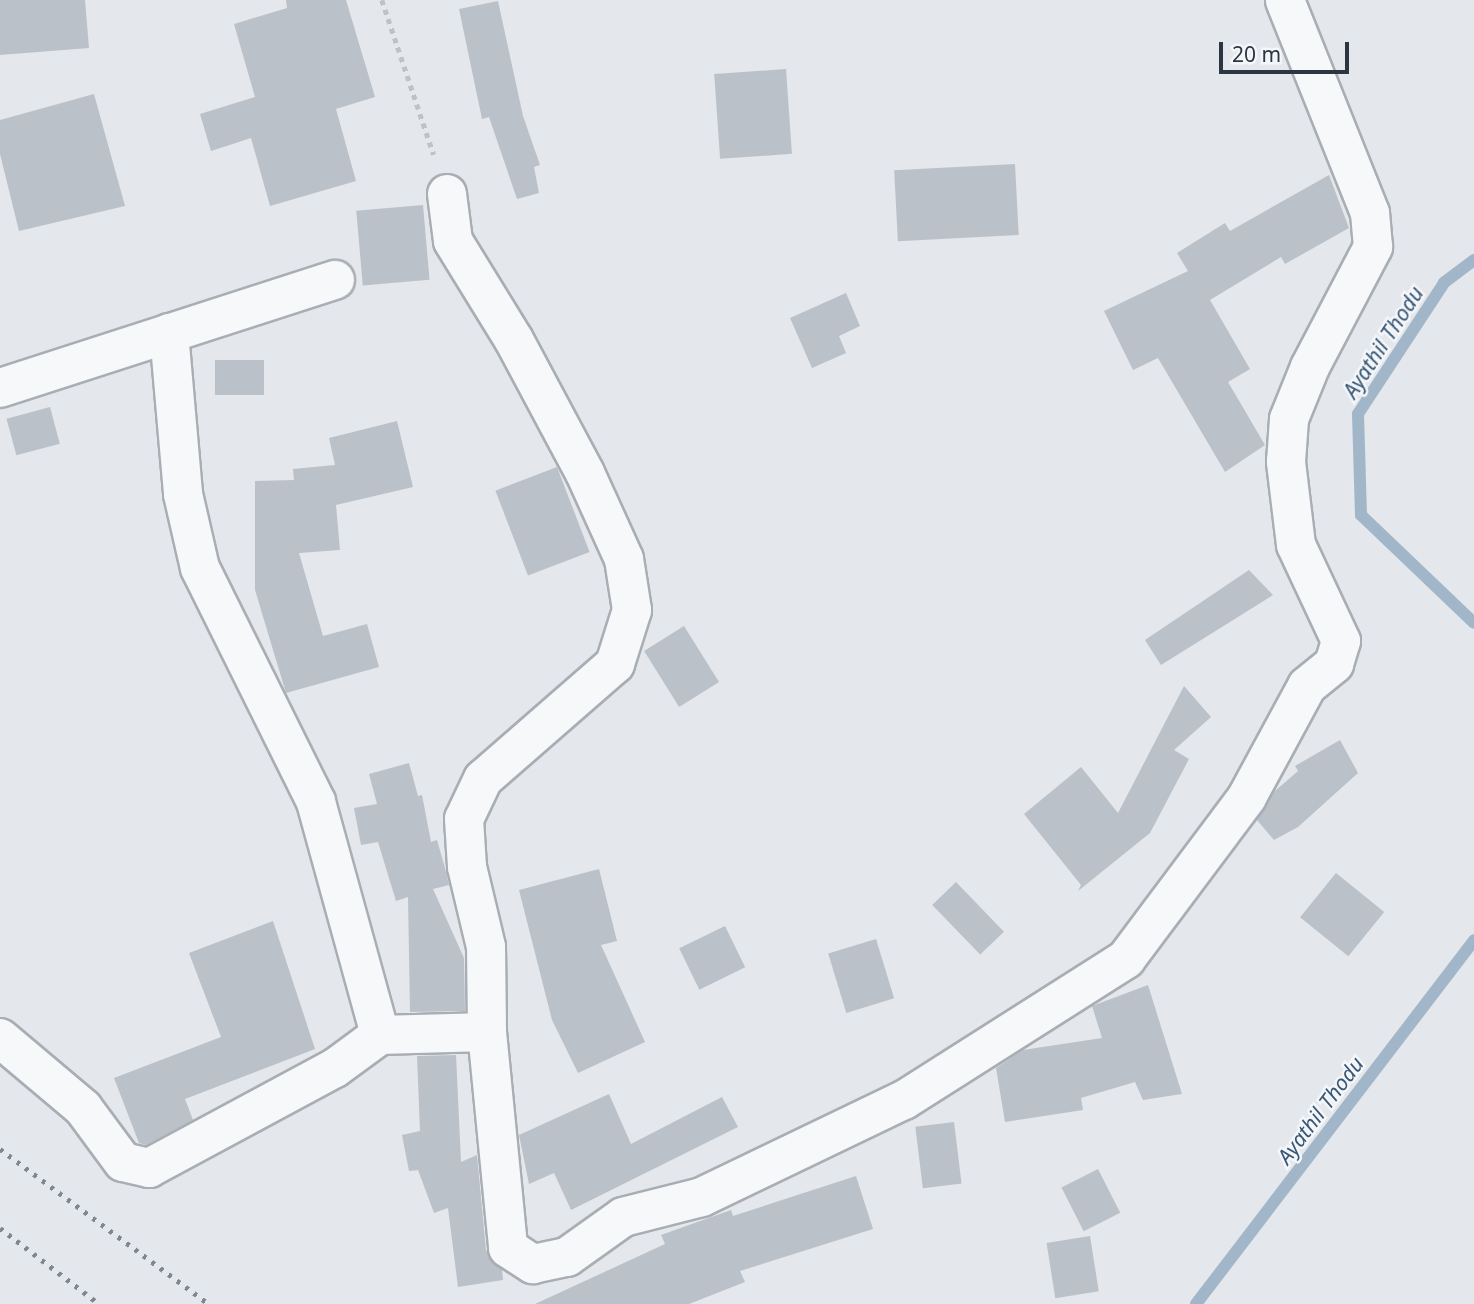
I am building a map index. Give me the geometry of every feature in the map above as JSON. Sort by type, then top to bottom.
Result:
[{"type":"street","points":[[447,194],[453,241],[520,352],[585,473],[618,547],[632,610],[615,664],[484,779],[464,819],[467,867],[486,947],[487,1032],[508,1248],[533,1264],[567,1257],[623,1217],[702,1197],[904,1100],[1126,959],[1247,797],[1307,686],[1334,664],[1340,641],[1296,545],[1286,462],[1289,419],[1310,367],[1373,247],[1370,213],[1286,0]]},
{"type":"street","points":[[0,388],[335,280]]},
{"type":"street","points":[[169,333],[183,494],[200,568],[316,802],[380,1035]]},
{"type":"street","points":[[0,1038],[83,1108],[123,1162],[149,1168],[335,1068],[380,1035],[487,1032]]},
{"type":"path","points":[[382,0],[447,194]]},
{"type":"building","points":[[0,0],[85,0],[89,48],[0,55]]},
{"type":"building","points":[[286,0],[346,0],[375,97],[336,109],[356,181],[270,206],[251,138],[211,151],[200,114],[255,97],[234,24],[287,8]]},
{"type":"building","points":[[498,1],[523,116],[540,165],[534,167],[539,193],[517,199],[489,117],[482,119],[459,9]]},
{"type":"building","points":[[786,69],[792,154],[720,159],[714,74]]},
{"type":"building","points":[[94,94],[125,206],[19,231],[0,154],[0,120]]},
{"type":"building","points":[[1015,164],[1019,235],[898,241],[894,170]]},
{"type":"building","points":[[1329,175],[1349,228],[1285,264],[1281,257],[1210,300],[1250,369],[1228,382],[1265,445],[1225,472],[1158,358],[1133,370],[1104,311],[1188,271],[1177,253],[1225,223],[1230,231]]},
{"type":"building","points":[[423,205],[430,280],[363,286],[356,211]]},
{"type":"building","points":[[846,293],[860,326],[839,336],[846,353],[812,368],[790,318]]},
{"type":"building","points":[[215,360],[264,360],[264,395],[215,395]]},
{"type":"building","points":[[50,407],[60,444],[16,455],[7,419]]},
{"type":"building","points":[[397,421],[413,487],[336,505],[340,550],[299,553],[323,636],[367,624],[379,667],[286,693],[255,590],[255,481],[294,480],[293,469],[335,465],[329,438]]},
{"type":"building","points":[[557,467],[590,552],[528,576],[495,491]]},
{"type":"building","points":[[1249,570],[1273,595],[1161,665],[1145,640]]},
{"type":"building","points":[[684,626],[719,682],[679,707],[644,651]]},
{"type":"building","points":[[1184,686],[1211,717],[1174,750],[1189,759],[1150,833],[1078,891],[1081,885],[1024,814],[1081,767],[1118,813]]},
{"type":"building","points":[[1340,740],[1358,773],[1298,827],[1274,840],[1257,820],[1275,791],[1298,771],[1295,766]]},
{"type":"building","points":[[409,763],[418,796],[422,795],[431,842],[437,840],[449,885],[433,889],[464,958],[465,1011],[410,1012],[408,897],[396,901],[378,842],[361,845],[354,808],[377,804],[369,774]]},
{"type":"building","points":[[599,869],[617,941],[601,945],[645,1042],[578,1073],[552,1020],[519,890]]},
{"type":"building","points":[[1336,873],[1384,912],[1348,956],[1300,917]]},
{"type":"building","points":[[956,882],[1004,932],[980,955],[932,905]]},
{"type":"building","points":[[273,921],[315,1049],[185,1099],[193,1120],[146,1145],[139,1143],[114,1078],[221,1037],[189,953]]},
{"type":"building","points":[[725,926],[745,967],[699,990],[679,948]]},
{"type":"building","points":[[876,939],[894,998],[846,1013],[828,954]]},
{"type":"building","points":[[1148,985],[1182,1094],[1143,1100],[1135,1082],[1081,1098],[1083,1110],[1005,1122],[996,1068],[1023,1050],[1102,1038],[1092,1006]]},
{"type":"building","points":[[456,1055],[461,1162],[477,1155],[486,1250],[502,1270],[503,1280],[458,1287],[448,1208],[434,1213],[418,1170],[409,1171],[402,1135],[420,1131],[417,1056]]},
{"type":"building","points":[[609,1094],[631,1144],[722,1097],[738,1127],[571,1210],[554,1173],[529,1184],[519,1135]]},
{"type":"building","points":[[954,1122],[962,1184],[923,1188],[915,1127]]},
{"type":"building","points":[[1098,1169],[1120,1213],[1084,1231],[1061,1188]]},
{"type":"building","points":[[856,1176],[873,1229],[740,1271],[745,1282],[689,1304],[535,1304],[665,1244],[661,1235],[731,1210],[733,1216]]},
{"type":"building","points":[[1090,1236],[1099,1291],[1055,1298],[1047,1243]]},
{"type":"waterway","name":"Ayathil Thodu","points":[[1474,260],[1444,283],[1358,414],[1361,515],[1474,623]]},
{"type":"waterway","name":"Ayathil Thodu","points":[[1196,1304],[1474,940]]},
{"type":"railway","points":[[0,1149],[209,1304]]},
{"type":"railway","points":[[0,1228],[99,1304]]}]
